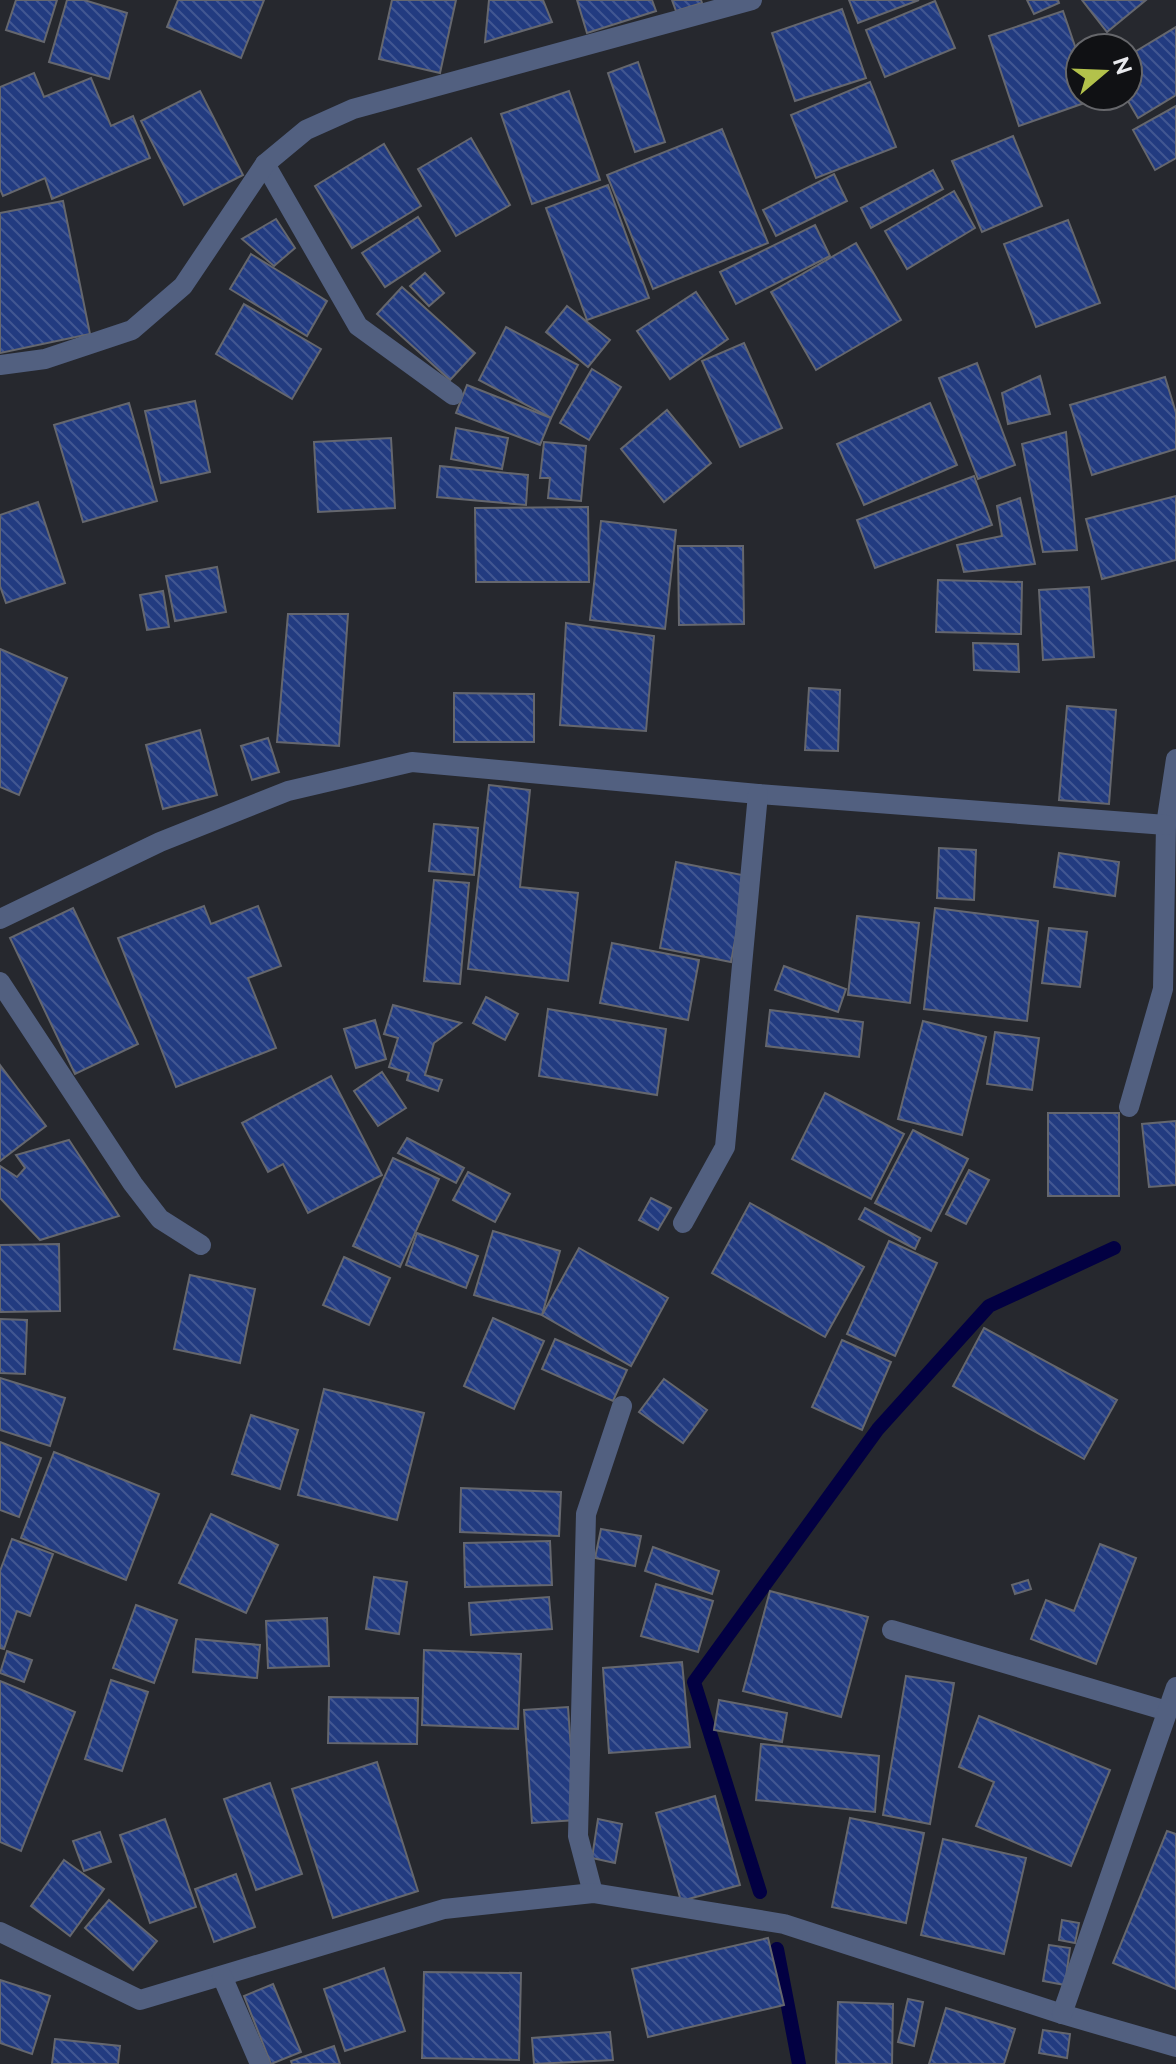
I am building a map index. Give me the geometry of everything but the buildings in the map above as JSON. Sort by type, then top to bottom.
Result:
[{"type":"street","points":[[0,365],[45,359],[132,330],[183,286],[265,164],[306,130],[353,109],[752,0]]},
{"type":"street","points":[[265,164],[358,326],[453,395]]},
{"type":"street","points":[[1129,1107],[1163,989],[1166,825],[1176,759]]},
{"type":"street","points":[[0,919],[160,842],[288,791],[412,762],[758,794],[1166,825]]},
{"type":"street","points":[[683,1223],[725,1147],[758,794]]},
{"type":"street","points":[[0,982],[133,1184],[160,1219],[201,1245]]},
{"type":"street","points":[[593,1893],[578,1836],[586,1514],[622,1406]]},
{"type":"street","points":[[892,1630],[1167,1711]]},
{"type":"street","points":[[1062,2014],[1176,1687]]},
{"type":"street","points":[[0,1932],[140,2000],[444,1909],[593,1893],[784,1924],[1062,2014],[1176,2047]]},
{"type":"street","points":[[222,1976],[260,2064]]},
{"type":"waterway","points":[[760,1892],[694,1682],[878,1429],[989,1306],[1114,1248]]},
{"type":"waterway","points":[[777,1949],[799,2064]]}]
